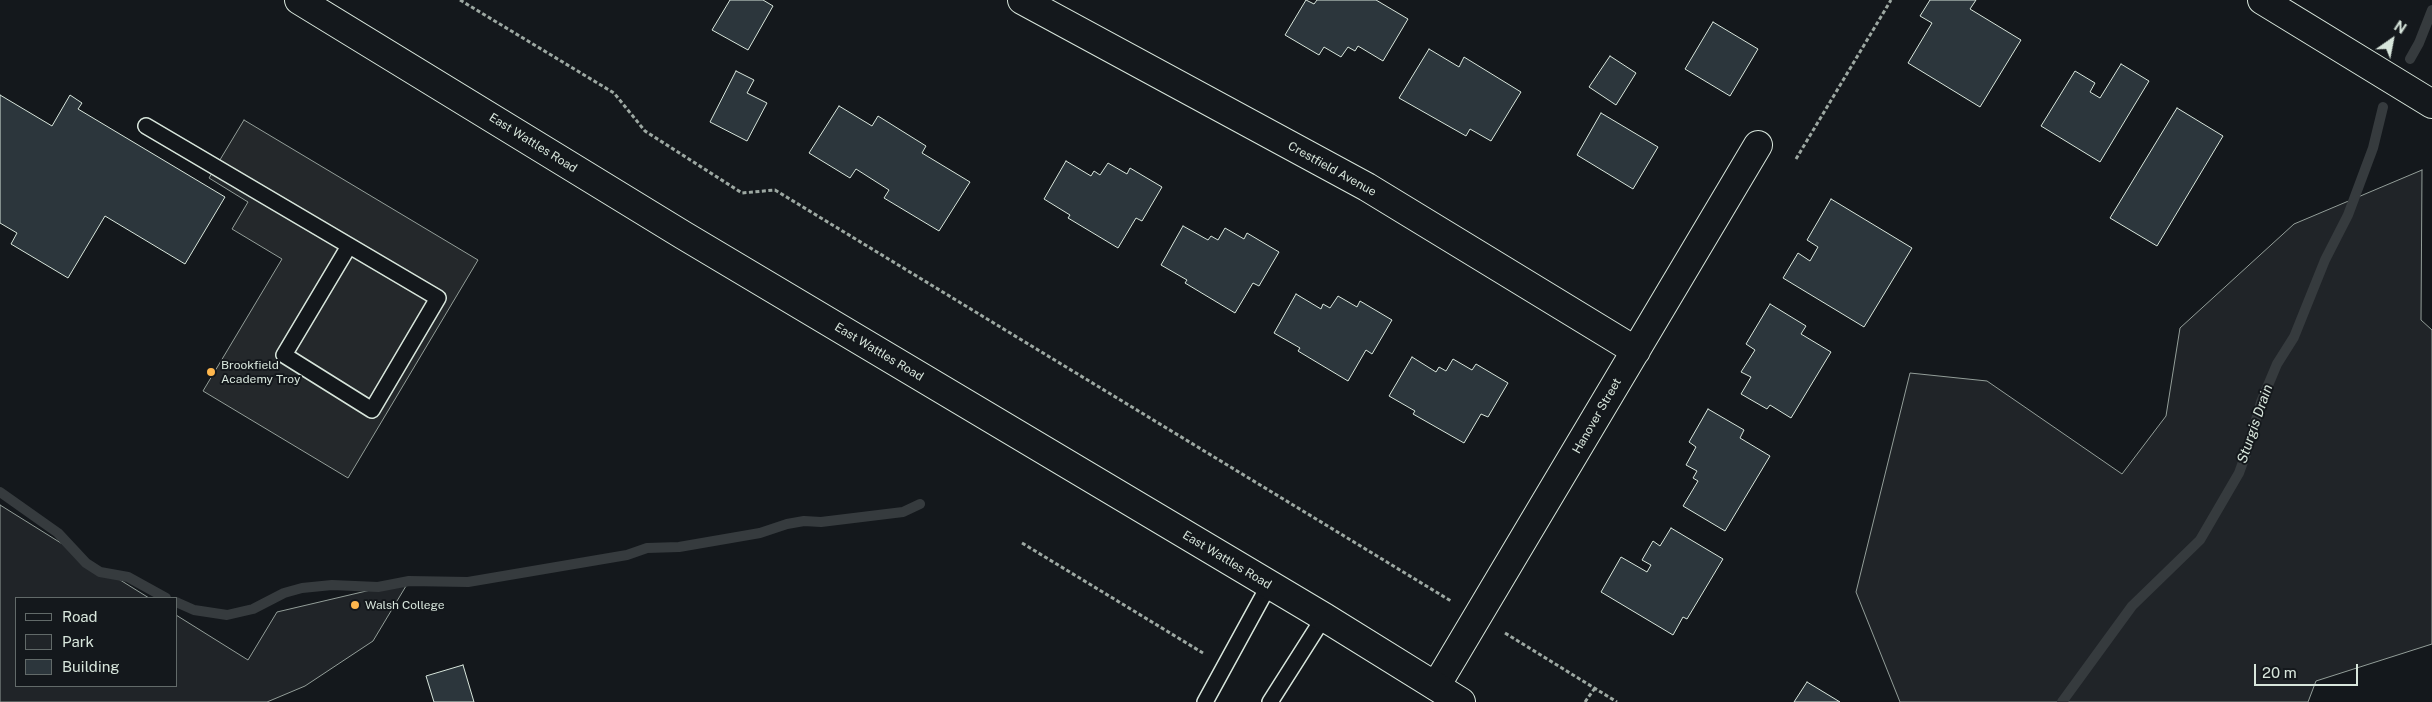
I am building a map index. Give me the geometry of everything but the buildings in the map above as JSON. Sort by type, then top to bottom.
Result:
[{"type":"street","name":"East Wattles Road","points":[[299,0],[683,236],[1269,584],[1461,702]]},
{"type":"street","name":"Crestfield Avenue","points":[[1022,0],[1367,187],[1636,351]]},
{"type":"street","points":[[2262,0],[2432,104]]},
{"type":"street","name":"Hanover Street","points":[[1436,686],[1758,145]]},
{"type":"lane","points":[[146,126],[438,298],[372,410],[284,356],[349,246]]},
{"type":"lane","points":[[1205,702],[1269,584]]},
{"type":"lane","points":[[1270,702],[1324,617]]},
{"type":"path","points":[[460,0],[614,93],[645,131],[742,192],[775,190],[1452,602]]},
{"type":"path","points":[[1796,159],[1891,0]]},
{"type":"path","points":[[1022,543],[1225,666]]},
{"type":"path","points":[[1503,632],[1618,702]]},
{"type":"path","points":[[1585,702],[1594,688]]},
{"type":"green space","points":[[2422,170],[2421,320],[2432,330],[2432,644],[2316,681],[2308,702],[1900,702],[1856,592],[1910,373],[1987,381],[2122,474],[2166,416],[2180,328],[2294,224]]},
{"type":"green space","name":"Walsh College","points":[[0,505],[147,597],[15,597],[15,687],[178,687],[178,616],[248,660],[277,612],[409,581],[373,641],[305,686],[267,702],[0,702]]},
{"type":"shaded area","points":[[244,120],[478,260],[348,478],[203,391],[282,259],[232,229],[248,202],[209,178]]},
{"type":"waterway","name":"Sturgis Drain","points":[[2410,59],[2419,43],[2432,10]]},
{"type":"waterway","name":"Sturgis Drain","points":[[2062,702],[2132,606],[2200,540],[2239,473],[2261,402],[2277,364],[2294,337],[2325,260],[2348,215],[2373,148],[2383,107]]},
{"type":"waterway","points":[[0,492],[58,533],[86,563],[100,572],[128,577],[164,597]]},
{"type":"waterway","points":[[178,603],[194,610],[227,615],[253,609],[284,593],[302,588],[332,585],[378,587],[409,581],[468,582],[627,555],[647,548],[679,547],[760,533],[787,524],[804,521],[821,522],[903,512],[920,504]]},
{"type":"place","name":"Brookfield Academy Troy","points":[[211,372]]},
{"type":"place","name":"Walsh College","points":[[355,605]]}]
